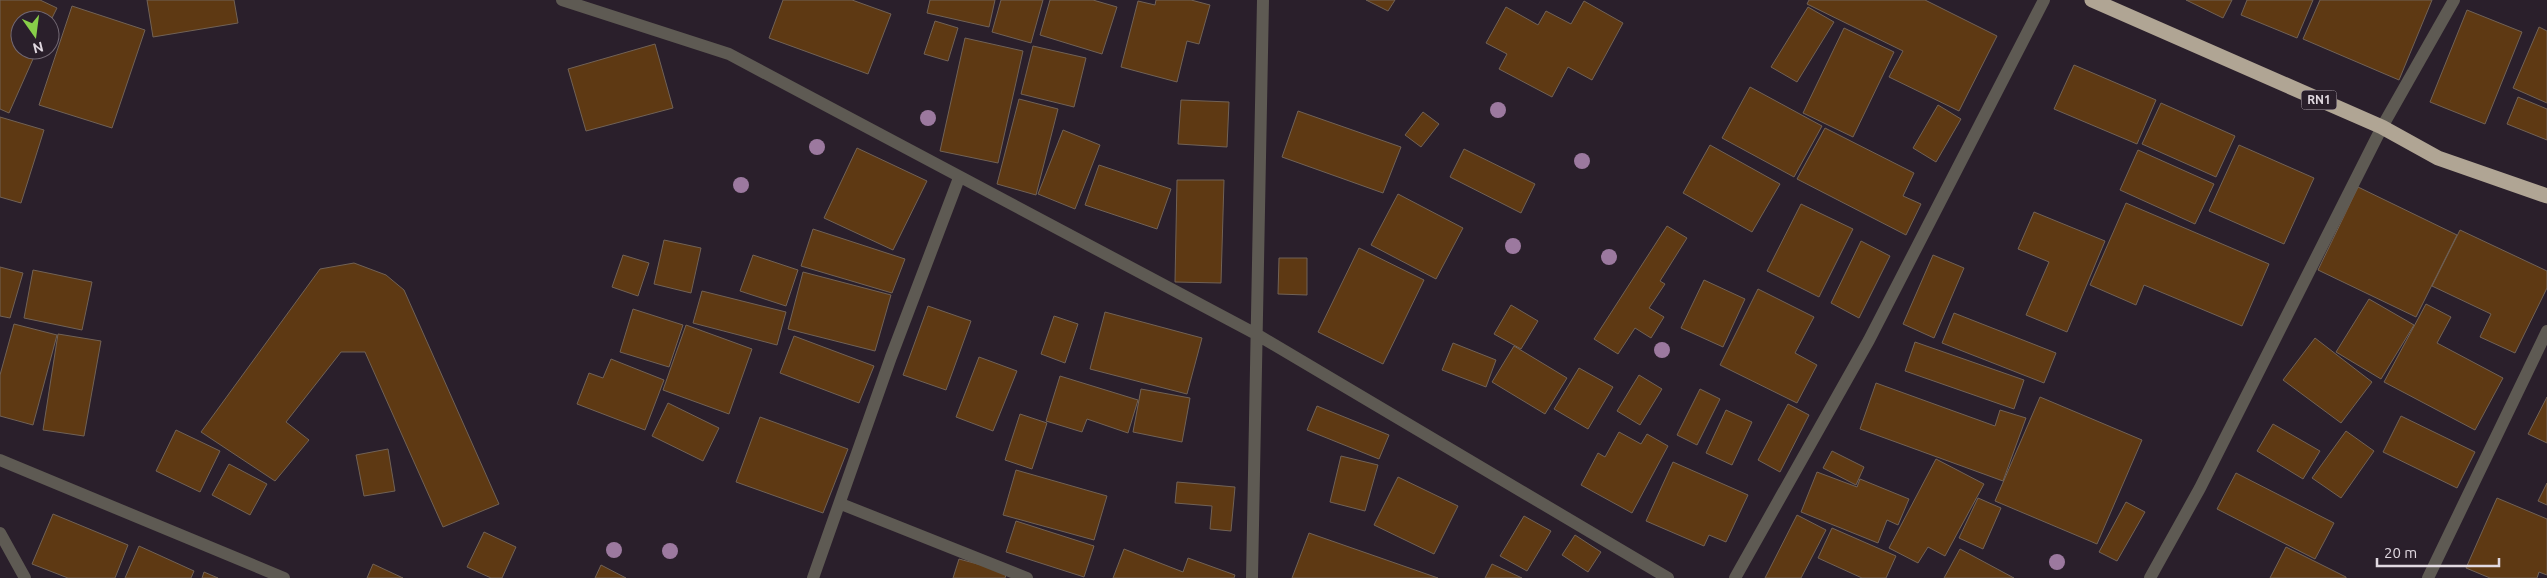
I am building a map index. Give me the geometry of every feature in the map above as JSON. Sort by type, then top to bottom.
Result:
[{"type":"highway","name":"RN1","points":[[2092,0],[2382,127],[2438,158],[2547,196]]},
{"type":"street","points":[[562,0],[729,54],[959,178],[1256,334],[1668,578]]},
{"type":"street","points":[[1252,578],[1263,0]]},
{"type":"street","points":[[1735,578],[1869,340],[2044,0]]},
{"type":"street","points":[[2150,578],[2200,488],[2382,127],[2454,0]]},
{"type":"street","points":[[814,578],[890,357],[959,178]]},
{"type":"street","points":[[2428,578],[2547,331]]},
{"type":"street","points":[[0,460],[284,578]]},
{"type":"street","points":[[841,504],[1027,578]]},
{"type":"street","points":[[0,533],[25,578]]},
{"type":"building","points":[[0,0],[40,0],[57,8],[56,10],[10,10],[10,60],[33,60],[9,113],[0,109]]},
{"type":"building","points":[[147,0],[234,0],[238,23],[153,37]]},
{"type":"building","points":[[783,0],[852,0],[891,14],[868,74],[769,38]]},
{"type":"building","points":[[930,0],[995,0],[989,27],[927,13]]},
{"type":"building","points":[[1001,0],[1043,0],[1031,43],[992,32]]},
{"type":"building","points":[[1050,0],[1093,0],[1117,7],[1102,54],[1040,35]]},
{"type":"building","points":[[1156,0],[1191,0],[1210,5],[1199,44],[1187,41],[1177,82],[1121,67],[1138,1],[1155,5]]},
{"type":"building","points":[[1366,0],[1395,0],[1388,11]]},
{"type":"building","points":[[1809,0],[1925,0],[1997,36],[1959,111],[1889,77],[1903,51],[1807,4]]},
{"type":"building","points":[[2186,0],[2232,0],[2223,18]]},
{"type":"building","points":[[2247,0],[2313,0],[2297,38],[2241,15]]},
{"type":"building","points":[[2320,0],[2432,0],[2399,80],[2303,39]]},
{"type":"building","points":[[1584,1],[1623,23],[1592,80],[1568,67],[1552,97],[1499,69],[1507,54],[1486,43],[1506,7],[1538,25],[1546,11],[1571,24]]},
{"type":"building","points":[[72,6],[145,30],[112,128],[39,105],[54,60],[60,60],[60,42]]},
{"type":"building","points":[[1808,7],[1834,22],[1797,82],[1771,67]]},
{"type":"building","points":[[2467,10],[2522,32],[2485,124],[2430,102]]},
{"type":"building","points":[[935,21],[958,28],[948,61],[924,54]]},
{"type":"building","points":[[2539,27],[2547,31],[2547,103],[2513,88]]},
{"type":"building","points":[[1844,28],[1894,52],[1853,137],[1803,113]]},
{"type":"building","points":[[965,38],[1023,51],[998,163],[940,151]]},
{"type":"building","points":[[655,44],[673,108],[586,131],[568,69]]},
{"type":"building","points":[[1033,46],[1086,58],[1074,107],[1021,94]]},
{"type":"building","points":[[2074,65],[2156,100],[2137,144],[2054,109]]},
{"type":"building","points":[[1750,87],[1822,126],[1794,177],[1722,138]]},
{"type":"building","points":[[2518,97],[2547,109],[2547,140],[2507,124]]},
{"type":"building","points":[[1019,99],[1058,109],[1036,195],[997,184]]},
{"type":"building","points":[[1181,100],[1229,102],[1227,147],[1178,144]]},
{"type":"building","points":[[2161,103],[2235,136],[2216,177],[2142,144]]},
{"type":"building","points":[[1938,105],[1961,119],[1936,162],[1913,148]]},
{"type":"building","points":[[1298,111],[1401,147],[1383,193],[1282,157]]},
{"type":"building","points":[[1423,112],[1439,124],[1421,147],[1405,135]]},
{"type":"building","points":[[0,117],[44,130],[21,203],[0,197]]},
{"type":"building","points":[[1825,128],[1914,173],[1903,196],[1921,204],[1906,235],[1797,179]]},
{"type":"building","points":[[1063,130],[1100,145],[1075,209],[1038,194]]},
{"type":"building","points":[[1710,145],[1780,184],[1752,232],[1683,193]]},
{"type":"building","points":[[2239,145],[2314,178],[2284,244],[2209,211]]},
{"type":"building","points":[[857,148],[927,181],[893,250],[824,218]]},
{"type":"building","points":[[1464,149],[1535,184],[1521,213],[1450,177]]},
{"type":"building","points":[[2138,150],[2214,184],[2195,224],[2120,190]]},
{"type":"building","points":[[1099,165],[1171,189],[1157,229],[1085,205]]},
{"type":"building","points":[[1177,180],[1224,180],[1221,283],[1175,282]]},
{"type":"building","points":[[2358,187],[2457,235],[2416,317],[2318,270]]},
{"type":"building","points":[[1398,194],[1463,228],[1436,279],[1371,245]]},
{"type":"building","points":[[2126,203],[2269,264],[2242,326],[2144,285],[2136,305],[2090,285]]},
{"type":"building","points":[[1801,204],[1853,229],[1819,297],[1767,271]]},
{"type":"building","points":[[2034,212],[2105,241],[2067,332],[2026,315],[2049,262],[2018,249]]},
{"type":"building","points":[[1667,226],[1687,238],[1660,281],[1665,284],[1649,308],[1664,317],[1651,338],[1635,328],[1618,354],[1594,339]]},
{"type":"building","points":[[813,229],[905,259],[892,293],[801,266]]},
{"type":"building","points":[[2460,230],[2547,271],[2547,288],[2515,353],[2480,337],[2491,314],[2432,286]]},
{"type":"building","points":[[664,240],[701,248],[691,293],[654,284]]},
{"type":"building","points":[[1861,241],[1890,256],[1859,318],[1831,303]]},
{"type":"building","points":[[1359,248],[1424,280],[1383,364],[1318,332]]},
{"type":"building","points":[[623,255],[649,263],[638,296],[612,287]]},
{"type":"building","points":[[753,255],[798,270],[786,306],[740,291]]},
{"type":"building","points":[[1933,255],[1964,268],[1934,338],[1903,324]]},
{"type":"building","points":[[1279,258],[1307,258],[1307,295],[1278,294]]},
{"type":"building","points":[[354,263],[386,275],[404,290],[499,504],[443,527],[365,352],[341,352],[286,422],[309,440],[275,481],[201,432],[320,269]]},
{"type":"building","points":[[0,267],[23,273],[10,318],[0,316]]},
{"type":"building","points":[[33,270],[92,282],[82,330],[24,318]]},
{"type":"building","points":[[803,272],[891,295],[875,351],[788,329]]},
{"type":"building","points":[[1704,280],[1745,299],[1723,347],[1681,328]]},
{"type":"building","points":[[1758,289],[1814,317],[1795,353],[1817,365],[1797,403],[1720,365]]},
{"type":"building","points":[[702,291],[786,312],[777,345],[693,323]]},
{"type":"building","points":[[2369,299],[2414,325],[2381,379],[2336,352]]},
{"type":"building","points":[[2426,304],[2451,317],[2437,343],[2503,378],[2475,430],[2384,382]]},
{"type":"building","points":[[1511,305],[1538,321],[1521,349],[1494,334]]},
{"type":"building","points":[[928,306],[971,321],[946,390],[903,375]]},
{"type":"building","points":[[633,309],[683,325],[669,367],[620,352]]},
{"type":"building","points":[[1105,312],[1202,338],[1187,394],[1090,369]]},
{"type":"building","points":[[1954,313],[2056,353],[2044,383],[1942,343]]},
{"type":"building","points":[[1054,316],[1078,324],[1065,363],[1041,354]]},
{"type":"building","points":[[14,324],[57,335],[33,425],[0,416],[0,375]]},
{"type":"building","points":[[686,325],[752,349],[729,414],[663,390]]},
{"type":"building","points":[[58,334],[101,341],[84,436],[43,430]]},
{"type":"building","points":[[794,336],[874,366],[859,403],[780,373]]},
{"type":"building","points":[[2315,338],[2372,382],[2341,423],[2283,380]]},
{"type":"building","points":[[1915,342],[2024,380],[2014,409],[1905,371]]},
{"type":"building","points":[[1453,343],[1496,360],[1486,387],[1442,370]]},
{"type":"building","points":[[1514,346],[1567,378],[1545,414],[1492,382]]},
{"type":"building","points":[[979,357],[1017,371],[993,431],[956,417]]},
{"type":"building","points":[[611,359],[664,380],[645,430],[577,404],[589,373],[603,378]]},
{"type":"building","points":[[1579,368],[1613,387],[1588,429],[1554,409]]},
{"type":"building","points":[[1639,375],[1662,389],[1640,425],[1617,411]]},
{"type":"building","points":[[1060,376],[1138,400],[1128,433],[1087,419],[1082,432],[1046,421]]},
{"type":"building","points":[[1876,383],[1995,426],[2000,410],[2026,418],[2003,481],[1860,429]]},
{"type":"building","points":[[1141,389],[1190,398],[1182,442],[1133,432]]},
{"type":"building","points":[[1700,389],[1720,399],[1697,445],[1677,435]]},
{"type":"building","points":[[2040,397],[2142,440],[2097,544],[1995,501]]},
{"type":"building","points":[[2547,397],[2547,443],[2528,434]]},
{"type":"building","points":[[668,403],[719,428],[703,461],[652,436]]},
{"type":"building","points":[[1788,404],[1809,415],[1780,472],[1758,460]]},
{"type":"building","points":[[1317,406],[1389,435],[1379,459],[1307,430]]},
{"type":"building","points":[[1726,410],[1752,422],[1732,465],[1706,453]]},
{"type":"building","points":[[1020,414],[1047,423],[1032,469],[1005,460]]},
{"type":"building","points":[[2401,416],[2475,452],[2457,488],[2383,452]]},
{"type":"building","points":[[760,417],[848,449],[823,513],[736,482]]},
{"type":"building","points":[[2273,424],[2320,451],[2303,479],[2257,451]]},
{"type":"building","points":[[176,430],[220,451],[200,492],[156,471]]},
{"type":"building","points":[[2346,431],[2374,451],[2341,498],[2312,478]]},
{"type":"building","points":[[1619,432],[1641,444],[1647,434],[1668,446],[1632,513],[1581,485],[1598,453],[1605,457]]},
{"type":"building","points":[[388,449],[395,491],[364,496],[356,455]]},
{"type":"building","points":[[1832,451],[1864,467],[1856,485],[1823,468]]},
{"type":"building","points":[[1341,456],[1378,465],[1365,511],[1330,502]]},
{"type":"building","points":[[1936,459],[1984,484],[1945,556],[1928,547],[1918,563],[1889,548]]},
{"type":"building","points":[[1673,462],[1748,495],[1726,542],[1709,535],[1704,546],[1646,521]]},
{"type":"building","points":[[229,464],[267,484],[250,515],[212,495]]},
{"type":"building","points":[[1016,470],[1107,496],[1094,540],[1003,515]]},
{"type":"building","points":[[1817,472],[1857,487],[1860,479],[1909,499],[1898,525],[1887,520],[1878,543],[1801,512]]},
{"type":"building","points":[[2236,473],[2334,523],[2315,559],[2217,509]]},
{"type":"building","points":[[1398,477],[1458,506],[1434,554],[1374,525]]},
{"type":"building","points":[[1177,482],[1235,487],[1231,531],[1210,529],[1212,506],[1175,503]]},
{"type":"building","points":[[2547,483],[2547,505],[2538,501]]},
{"type":"building","points":[[1978,498],[2001,508],[1983,549],[1959,538]]},
{"type":"building","points":[[2497,498],[2547,519],[2547,575],[2539,572],[2537,578],[2490,578],[2466,568]]},
{"type":"building","points":[[2126,502],[2145,512],[2117,561],[2099,552]]},
{"type":"building","points":[[53,514],[128,545],[115,578],[68,578],[32,564]]},
{"type":"building","points":[[1797,515],[1826,530],[1801,578],[1765,578]]},
{"type":"building","points":[[1524,516],[1551,531],[1527,571],[1500,556]]},
{"type":"building","points":[[1016,521],[1094,546],[1084,577],[1006,552]]},
{"type":"building","points":[[1832,528],[1896,556],[1886,578],[1862,578],[1818,558]]},
{"type":"building","points":[[484,532],[516,547],[502,578],[491,578],[467,567]]},
{"type":"building","points":[[1309,533],[1438,578],[1292,578]]},
{"type":"building","points":[[1575,535],[1601,552],[1588,572],[1562,555]]},
{"type":"building","points":[[139,546],[194,571],[191,578],[125,578]]},
{"type":"building","points":[[2286,547],[2346,577],[2346,578],[2270,578]]},
{"type":"building","points":[[1124,549],[1183,572],[1188,558],[1235,575],[1234,578],[1113,578]]},
{"type":"building","points":[[1960,549],[2014,578],[1944,578]]},
{"type":"building","points":[[959,559],[1007,572],[1005,578],[953,578]]},
{"type":"building","points":[[373,564],[403,578],[367,578]]},
{"type":"building","points":[[1492,564],[1522,578],[1485,578]]},
{"type":"building","points":[[601,565],[626,578],[595,578]]},
{"type":"building","points":[[204,572],[218,578],[202,578]]}]
